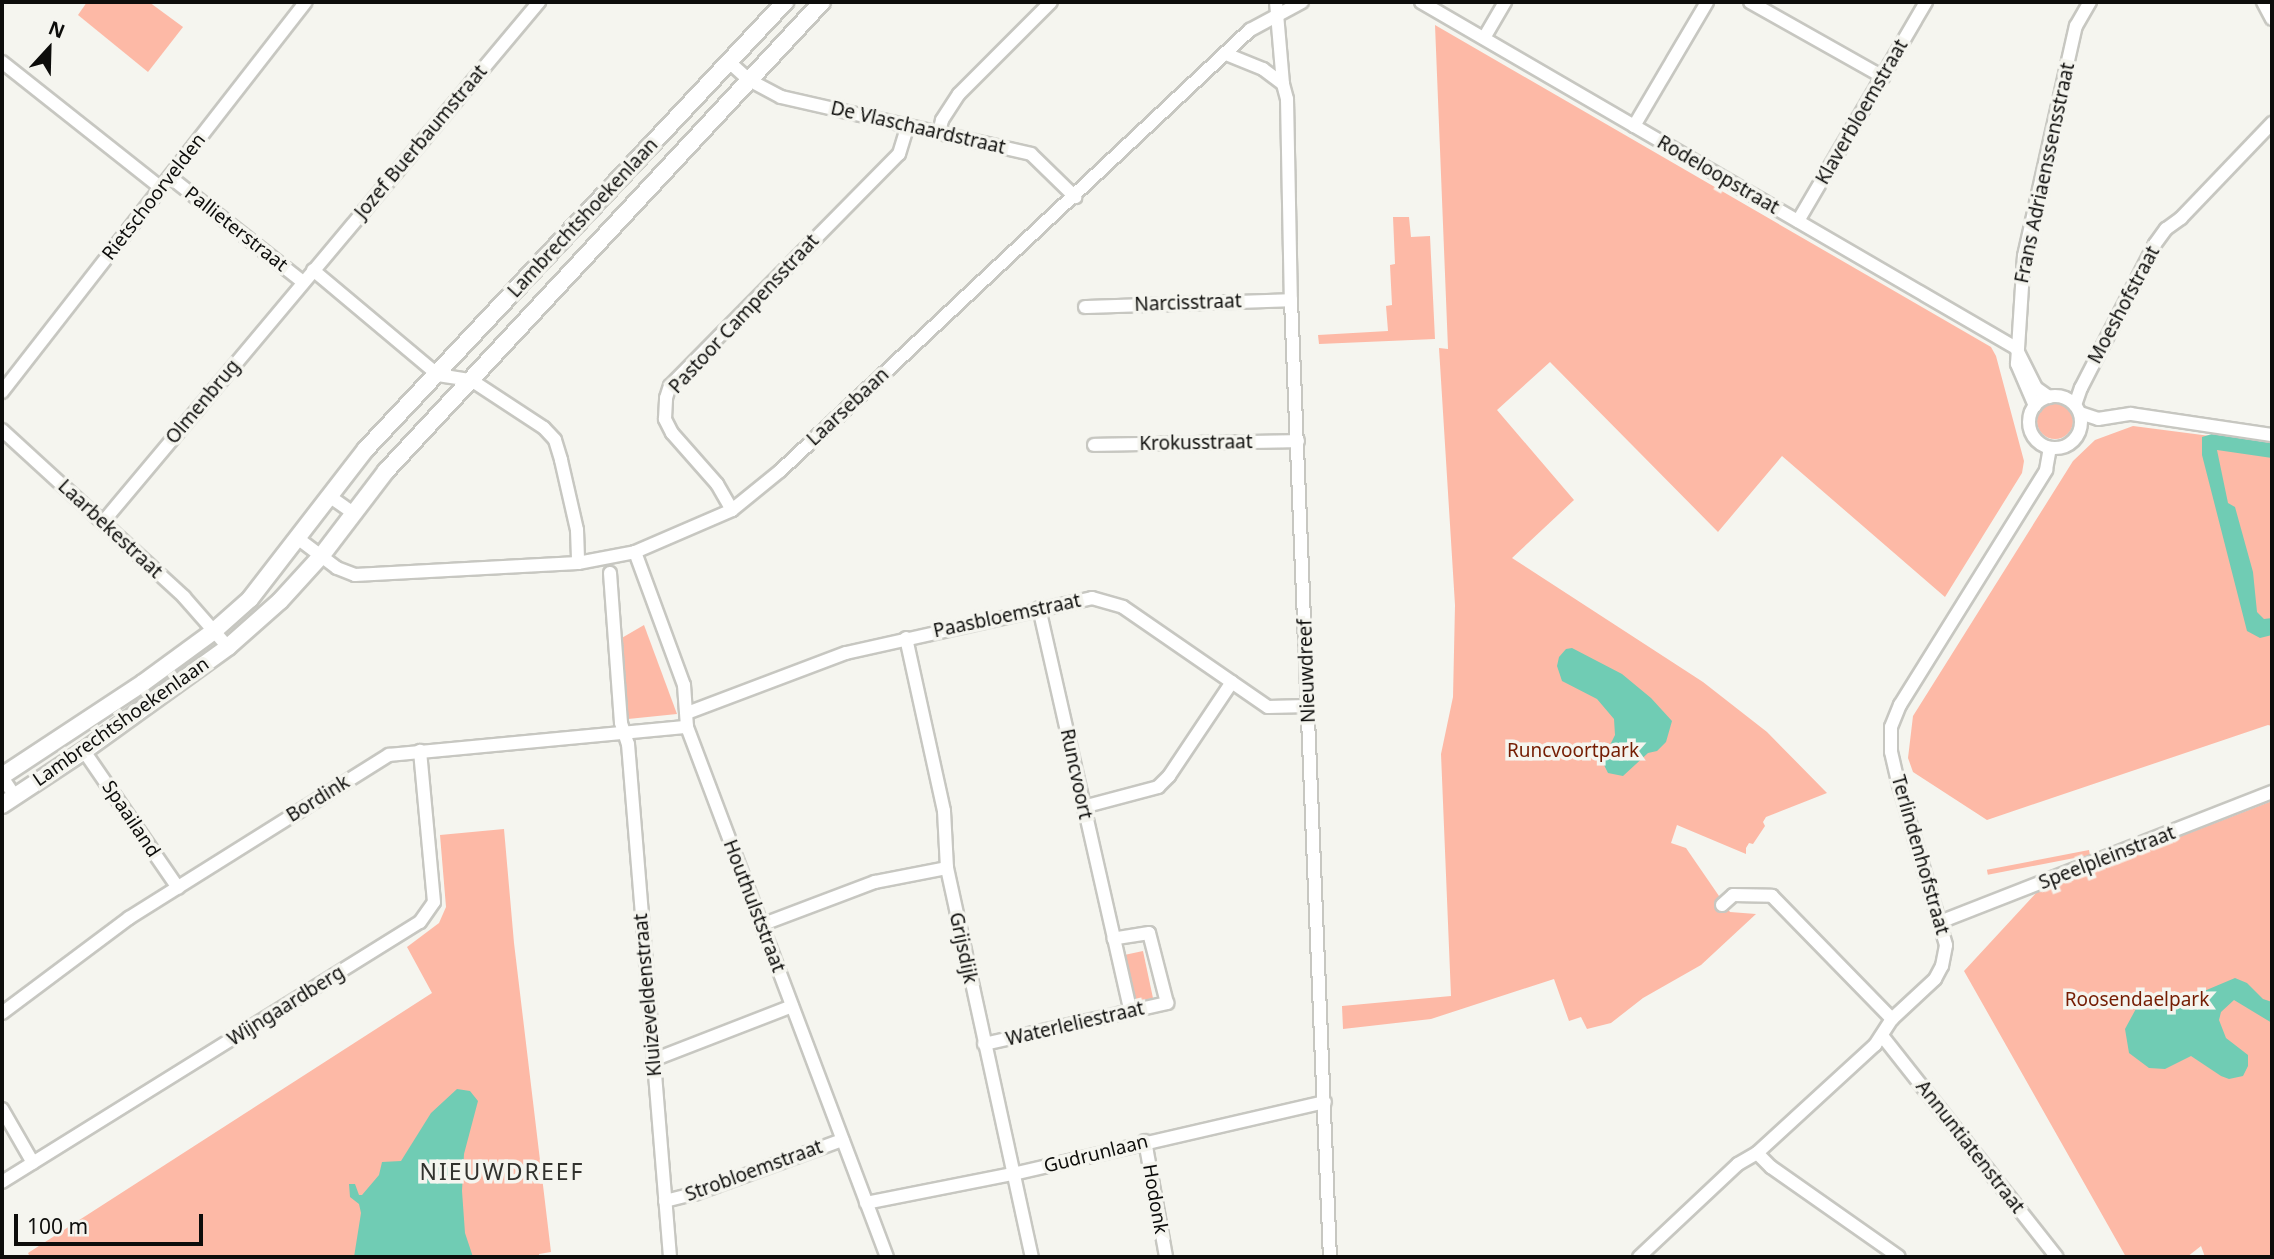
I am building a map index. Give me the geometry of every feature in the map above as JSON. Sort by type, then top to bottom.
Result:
[{"type":"street","name":"Rietschoorvelden","points":[[2,392],[306,2]]},
{"type":"street","name":"Jozef Buerbaumstraat","points":[[303,282],[539,2]]},
{"type":"street","name":"Lambrechtshoekenlaan","points":[[785,2],[366,449],[250,599],[214,631],[143,683],[2,776],[8,801],[84,751],[228,647],[280,601],[321,555],[386,471],[822,2]]},
{"type":"street","points":[[939,133],[942,120],[960,94],[1051,2]]},
{"type":"street","name":"Laarsebaan","points":[[321,555],[337,568],[355,575],[578,563],[635,552],[732,510],[790,462],[1250,30],[1286,2]]},
{"type":"street","name":"Laarsebaan","points":[[1277,8],[1302,2]]},
{"type":"street","name":"Rodeloopstraat","points":[[1421,2],[2016,348]]},
{"type":"street","points":[[1484,38],[1505,2]]},
{"type":"street","points":[[1634,126],[1707,2]]},
{"type":"street","name":"Klaverbloemstraat","points":[[1798,221],[1926,2]]},
{"type":"street","name":"Frans Adriaenssensstraat","points":[[2035,406],[2017,365],[2016,348],[2029,228],[2076,26],[2090,2]]},
{"type":"street","points":[[2263,2],[2272,19]]},
{"type":"street","points":[[1758,4],[1883,77]]},
{"type":"street","name":"Nieuwdreef","points":[[1277,8],[1283,85],[1287,99],[1292,300],[1330,1257]]},
{"type":"street","points":[[1226,54],[1263,69],[1283,85]]},
{"type":"street","points":[[728,61],[749,80]]},
{"type":"street","name":"Pallieterstraat","points":[[2,62],[303,282]]},
{"type":"street","name":"De Vlaschaardstraat","points":[[749,80],[781,97],[1031,154],[1074,197]]},
{"type":"street","name":"Moeshofstraat","points":[[2077,409],[2081,388],[2130,292],[2167,229],[2181,218],[2272,123]]},
{"type":"street","name":"Pastoor Campensstraat","points":[[732,510],[717,484],[672,433],[665,419],[666,398],[670,386],[899,154],[907,127]]},
{"type":"street","name":"Pallieterstraat","points":[[313,270],[438,375]]},
{"type":"street","name":"Olmenbrug","points":[[103,522],[303,282]]},
{"type":"street","name":"Narcisstraat","points":[[1085,307],[1292,300]]},
{"type":"street","points":[[2016,348],[2036,388],[2049,397],[2068,399],[2077,409],[2082,421],[2078,436],[2066,446],[2050,448],[2041,444],[2029,428],[2035,406],[2049,397]]},
{"type":"street","points":[[438,375],[471,380],[544,428],[555,440],[577,530],[578,563]]},
{"type":"street","points":[[2077,409],[2098,419],[2131,414],[2272,435]]},
{"type":"street","name":"Laarbekestraat","points":[[2,430],[184,597],[214,631]]},
{"type":"street","name":"Krokusstraat","points":[[1094,446],[1298,441]]},
{"type":"street","name":"Terlindenhofstraat","points":[[1639,1257],[1738,1164],[1757,1153],[1883,1037],[1892,1020],[1935,979],[1942,966],[1946,945],[1898,782],[1891,752],[1891,727],[1906,694],[2046,470],[2050,448]]},
{"type":"street","points":[[329,496],[353,513]]},
{"type":"street","points":[[296,537],[321,555]]},
{"type":"street","name":"Houthulststraat","points":[[635,552],[684,685],[687,727],[887,1257]]},
{"type":"street","points":[[610,573],[624,734]]},
{"type":"street","name":"Paasbloemstraat","points":[[687,713],[823,660],[906,638],[1092,598],[1123,607],[1268,707],[1308,706]]},
{"type":"street","name":"Runcvoort","points":[[1039,608],[1131,1012]]},
{"type":"street","name":"Lambrechtshoekenlaan","points":[[214,631],[228,647]]},
{"type":"street","name":"Grijsdijk","points":[[906,638],[944,811],[947,868],[1032,1257]]},
{"type":"street","points":[[1083,807],[1158,787],[1169,776],[1233,682]]},
{"type":"street","name":"Bordink","points":[[2,1013],[129,918],[382,759],[419,751],[687,727]]},
{"type":"street","name":"Kluizeveldenstraat","points":[[624,734],[628,744],[670,1257]]},
{"type":"street","name":"Spaailand","points":[[84,751],[178,888]]},
{"type":"street","name":"Wijngaardberg","points":[[2,1182],[420,922],[434,902],[419,751]]},
{"type":"street","name":"Speelpleinstraat","points":[[1940,922],[2272,792]]},
{"type":"street","points":[[761,925],[874,882],[947,868]]},
{"type":"street","points":[[1722,905],[1733,895],[1772,895],[1892,1020]]},
{"type":"street","name":"Waterleliestraat","points":[[984,1044],[1167,1003],[1152,936],[1149,933],[1113,939]]},
{"type":"street","points":[[653,1060],[792,1006]]},
{"type":"street","name":"Annuntiatenstraat","points":[[1883,1037],[2057,1257]]},
{"type":"street","name":"Gudrunlaan","points":[[866,1203],[1013,1174],[1145,1141],[1325,1102]]},
{"type":"street","points":[[2,1109],[33,1163]]},
{"type":"street","name":"Strobloemstraat","points":[[665,1201],[694,1194],[842,1140]]},
{"type":"street","name":"Hodonk","points":[[1145,1141],[1166,1257]]},
{"type":"street","points":[[1757,1153],[1771,1167],[1899,1257]]},
{"type":"green space","points":[[87,2],[149,2],[183,27],[148,72],[78,15]]},
{"type":"green space","name":"Runcvoortpark","points":[[1435,25],[1991,347],[1996,356],[2024,461],[2022,473],[1945,597],[1782,456],[1718,532],[1550,362],[1497,410],[1574,500],[1512,558],[1703,682],[1767,732],[1827,793],[1766,817],[1763,822],[1765,826],[1753,844],[1749,843],[1746,854],[1677,825],[1671,843],[1686,848],[1730,912],[1756,914],[1701,965],[1643,998],[1611,1023],[1587,1029],[1581,1017],[1569,1021],[1554,979],[1431,1019],[1343,1029],[1342,1006],[1451,996],[1441,754],[1453,697],[1455,605],[1439,348],[1448,349]]},
{"type":"green space","points":[[1393,217],[1409,217],[1411,237],[1430,236],[1435,339],[1319,344],[1318,335],[1388,331],[1386,306],[1392,305],[1390,265],[1395,264]]},
{"type":"green space","points":[[2055,403],[2068,408],[2073,421],[2068,434],[2055,439],[2042,434],[2037,421],[2042,408]]},
{"type":"green space","points":[[2133,426],[2272,444],[2272,726],[2268,725],[1987,820],[1913,772],[1908,758],[1913,716],[2073,461],[2095,440]]},
{"type":"green space","points":[[644,625],[677,714],[628,719],[620,639]]},
{"type":"green space","name":"Roosendaelpark","points":[[2272,801],[2272,1255],[2205,1257],[2201,1246],[2187,1257],[2126,1257],[1964,971],[2037,892]]},
{"type":"green space","points":[[504,829],[514,943],[551,1252],[539,1254],[539,1257],[30,1257],[28,1253],[432,993],[407,947],[439,923],[446,907],[440,835]]},
{"type":"green space","points":[[2089,850],[2090,855],[1988,875],[1987,870]]},
{"type":"green space","points":[[1143,951],[1153,998],[1135,1002],[1125,955]]},
{"type":"shaded area","points":[[2212,434],[2272,443],[2272,458],[2217,450],[2228,503],[2235,507],[2253,572],[2257,612],[2264,619],[2272,618],[2272,635],[2260,638],[2247,631],[2202,455],[2202,437]]},
{"type":"shaded area","points":[[1572,648],[1622,674],[1651,698],[1672,721],[1666,742],[1657,751],[1648,753],[1623,776],[1608,773],[1602,761],[1615,735],[1614,719],[1597,699],[1562,681],[1557,666],[1559,657],[1566,649]]},
{"type":"shaded area","points":[[2235,978],[2247,983],[2263,999],[2272,1002],[2272,1023],[2234,1000],[2221,1012],[2219,1020],[2226,1038],[2248,1055],[2248,1066],[2243,1076],[2229,1079],[2221,1076],[2191,1056],[2165,1069],[2149,1068],[2129,1053],[2125,1029],[2138,1005],[2161,994],[2197,994]]},
{"type":"shaded area","points":[[457,1089],[470,1091],[478,1101],[464,1154],[462,1191],[465,1233],[473,1257],[354,1257],[361,1213],[359,1204],[350,1197],[349,1184],[355,1184],[359,1195],[362,1195],[379,1175],[382,1162],[401,1161],[431,1113]]},
{"type":"district","name":"NIEUWDREEF","points":[[502,1171]]}]
